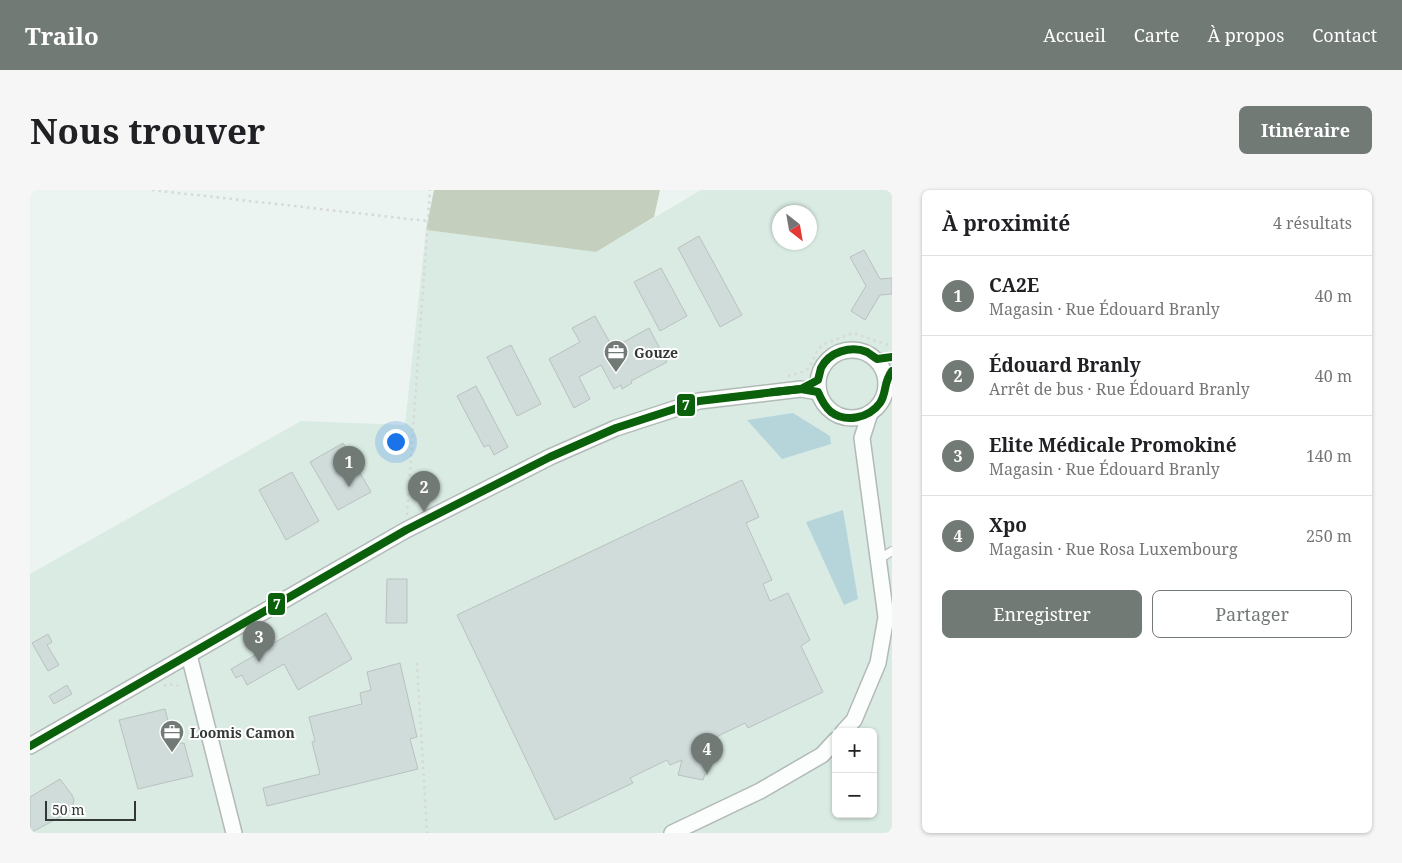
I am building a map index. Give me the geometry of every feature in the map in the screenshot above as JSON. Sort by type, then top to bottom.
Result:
[{"type":"street","points":[[853,349],[867,352],[876,359],[889,375],[885,395],[879,405],[870,413],[858,418],[846,418],[831,412],[823,403],[818,386],[822,368],[829,358],[841,351],[853,349]]},
{"type":"street","points":[[876,359],[892,357]]},
{"type":"street","points":[[30,746],[406,530],[550,457],[616,428],[699,401],[818,386]]},
{"type":"street","points":[[847,728],[854,720],[878,664],[889,618],[878,560],[862,438],[870,413]]},
{"type":"street","points":[[846,418],[862,438]]},
{"type":"street","points":[[189,655],[234,833]]},
{"type":"street","points":[[672,833],[760,791],[822,755],[832,744]]},
{"type":"lane","points":[[878,560],[892,551]]},
{"type":"path","points":[[152,190],[427,221]]},
{"type":"path","points":[[406,530],[430,190]]},
{"type":"path","points":[[783,377],[800,373],[809,368],[818,349],[824,344],[853,333],[888,345],[892,344]]},
{"type":"path","points":[[416,663],[427,833]]},
{"type":"path","points":[[160,688],[168,684],[180,686],[194,676]]},
{"type":"shaded area","points":[[701,190],[892,190],[892,833],[30,833],[30,574],[301,421],[405,425],[426,230],[596,252]]},
{"type":"green space","points":[[434,190],[660,190],[654,217],[596,252],[426,230]]},
{"type":"water","points":[[793,413],[830,436],[831,444],[782,459],[747,420]]},
{"type":"water","points":[[843,510],[858,599],[844,605],[806,522]]},
{"type":"building","points":[[699,236],[742,315],[720,327],[678,248]]},
{"type":"building","points":[[864,250],[880,279],[892,278],[892,294],[880,295],[865,320],[851,311],[866,286],[850,257]]},
{"type":"building","points":[[661,268],[687,316],[660,331],[634,282]]},
{"type":"building","points":[[595,316],[613,348],[649,328],[667,362],[631,381],[632,383],[622,389],[621,385],[614,389],[601,365],[579,377],[590,399],[574,408],[549,359],[580,342],[572,328]]},
{"type":"building","points":[[511,345],[541,404],[517,416],[487,357]]},
{"type":"building","points":[[476,386],[508,447],[494,455],[489,445],[484,447],[457,396]]},
{"type":"building","points":[[343,443],[371,492],[338,510],[310,462]]},
{"type":"building","points":[[292,472],[319,521],[286,540],[259,490]]},
{"type":"building","points":[[742,480],[759,517],[746,523],[772,580],[763,584],[770,601],[788,593],[810,640],[801,646],[823,692],[748,728],[745,723],[708,741],[713,752],[707,775],[705,774],[703,780],[678,775],[682,760],[670,765],[667,760],[630,778],[633,783],[555,820],[457,615]]},
{"type":"building","points":[[387,579],[407,579],[407,623],[386,623]]},
{"type":"building","points":[[326,613],[352,659],[298,690],[284,664],[247,685],[242,675],[236,678],[231,669]]},
{"type":"building","points":[[48,634],[52,642],[47,645],[59,665],[48,671],[32,643]]},
{"type":"building","points":[[400,663],[417,737],[410,739],[418,769],[267,806],[263,788],[320,774],[312,742],[315,741],[309,717],[362,704],[360,693],[371,690],[367,672]]},
{"type":"building","points":[[67,685],[72,694],[54,704],[49,696]]},
{"type":"building","points":[[165,709],[174,744],[184,743],[193,776],[138,789],[119,720]]},
{"type":"building","points":[[60,779],[72,795],[74,800],[72,808],[66,814],[30,833],[30,797]]},
{"type":"transit line","name":"7","points":[[773,392],[801,389],[818,380],[821,368],[825,362],[841,351],[861,350],[877,359],[892,357]]},
{"type":"transit line","name":"7","points":[[30,746],[406,530],[550,457],[616,428],[699,401],[801,389],[818,392],[831,412],[843,417],[857,417],[870,412],[880,403],[887,380],[892,371]]},
{"type":"place","name":"Gouze","points":[[616,373]]},
{"type":"place","name":"CA2E","points":[[349,487]]},
{"type":"place","name":"Édouard Branly","points":[[424,512]]},
{"type":"place","name":"Elite Médicale Promokiné","points":[[259,662]]},
{"type":"place","name":"Loomis Camon","points":[[172,753]]},
{"type":"place","name":"Xpo","points":[[707,774]]}]
